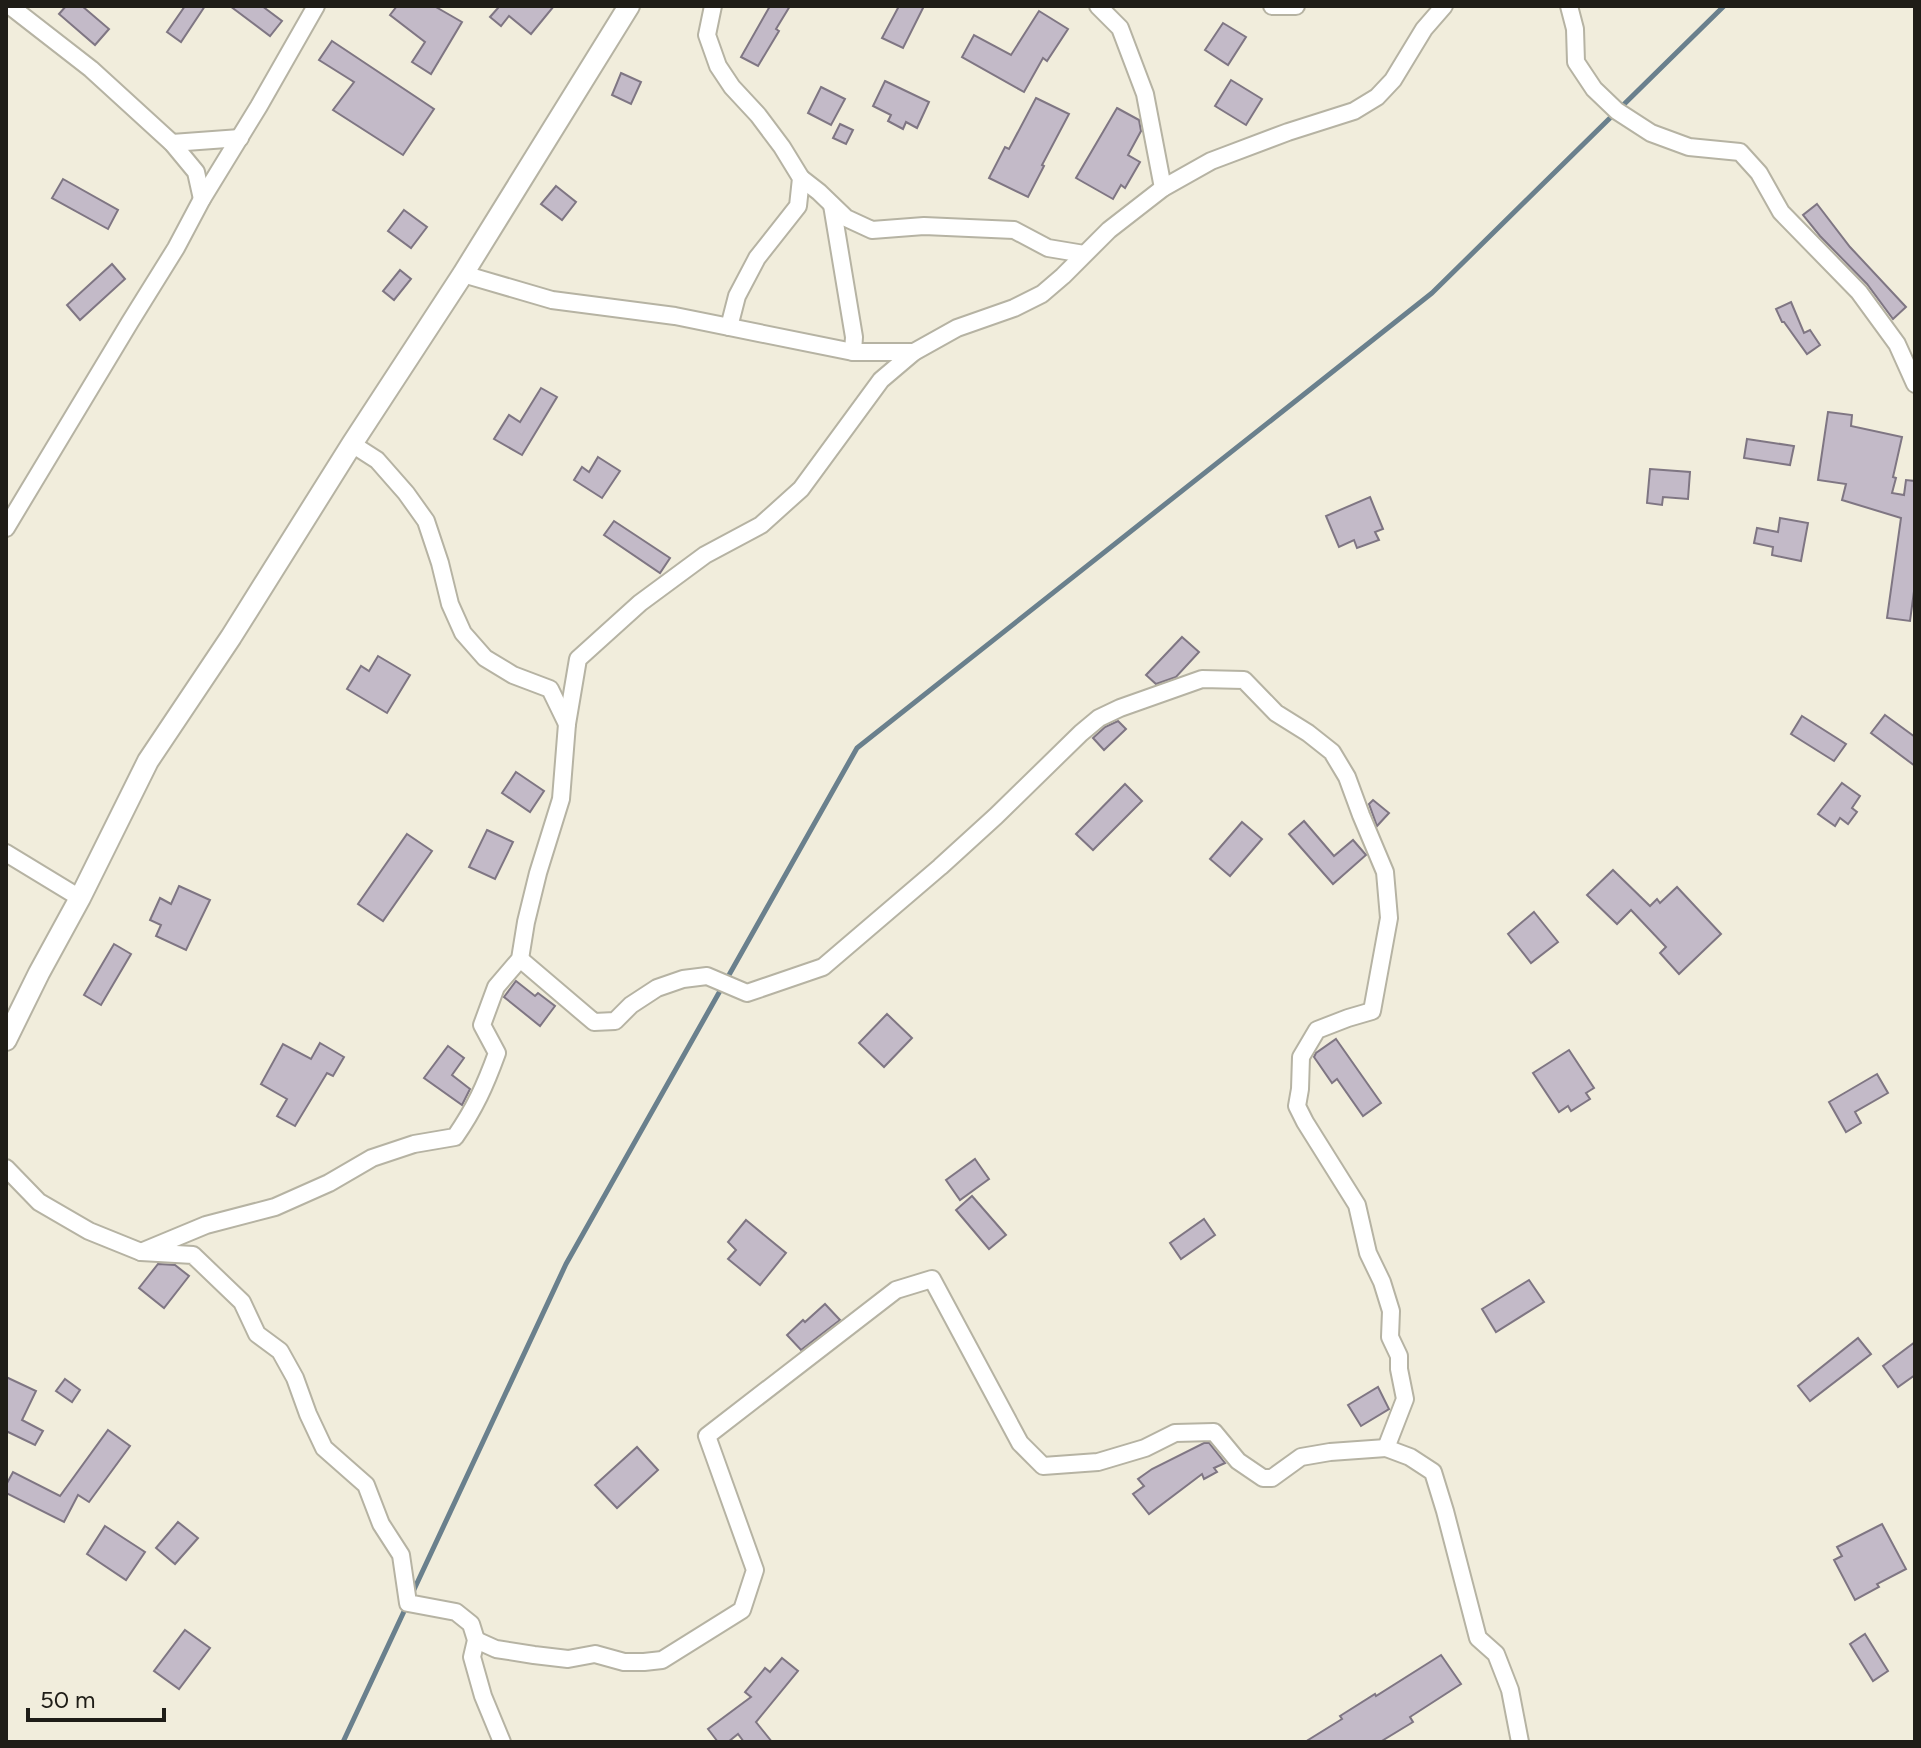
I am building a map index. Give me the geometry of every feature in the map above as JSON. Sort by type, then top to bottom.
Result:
[{"type":"street","points":[[10,6],[91,69],[172,143],[196,172],[202,199]]},
{"type":"street","points":[[6,528],[176,248],[316,6]]},
{"type":"street","points":[[6,1040],[148,761],[463,274],[629,6]]},
{"type":"street","points":[[713,6],[707,35],[718,66],[782,147],[801,178],[846,218],[872,230],[924,226],[1014,230],[1048,248],[1084,254]]},
{"type":"street","points":[[1098,6],[1120,28],[1145,94],[1163,188]]},
{"type":"street","points":[[1272,6],[1296,6]]},
{"type":"street","points":[[141,1252],[206,1225],[275,1207],[329,1183],[372,1158],[414,1144],[455,1137],[484,1091],[497,1053],[482,1025],[496,987],[520,959],[538,873],[561,799],[567,724],[578,659],[640,603],[705,555],[761,525],[801,489],[881,380],[914,352],[957,328],[1014,308],[1042,294],[1109,230],[1163,188],[1211,161],[1354,111],[1377,97],[1393,80],[1424,29],[1444,6]]},
{"type":"street","points":[[1569,6],[1575,29],[1576,62],[1594,89],[1617,111],[1651,133],[1689,147],[1740,152],[1759,173],[1781,212],[1859,292],[1897,344],[1915,384]]},
{"type":"street","points":[[172,143],[240,138]]},
{"type":"street","points":[[729,327],[737,296],[757,258],[798,206],[801,178]]},
{"type":"street","points":[[832,205],[854,337],[853,352]]},
{"type":"street","points":[[463,274],[552,300],[675,316],[853,352],[914,352]]},
{"type":"street","points":[[352,444],[377,460],[426,521],[450,604],[463,633],[485,658],[513,675],[550,689],[567,724]]},
{"type":"street","points":[[520,959],[594,1022],[615,1021],[631,1005],[657,988],[683,979],[707,976],[747,993],[823,967],[952,857],[1099,718],[1202,679],[1244,680],[1276,713],[1332,752],[1347,777],[1385,872],[1389,918],[1372,1011],[1317,1030],[1301,1057],[1297,1106],[1357,1205],[1368,1253],[1391,1311],[1390,1337],[1399,1356],[1405,1399],[1386,1448]]},
{"type":"street","points":[[6,853],[80,898]]},
{"type":"street","points":[[6,1168],[39,1202],[89,1231],[141,1252],[193,1255],[242,1302],[257,1334],[280,1351],[295,1378],[324,1448],[366,1485],[381,1524],[401,1555],[408,1603],[456,1612],[471,1624],[476,1640],[472,1657],[483,1696],[502,1742]]},
{"type":"street","points":[[476,1640],[496,1649],[568,1659],[595,1654],[624,1662],[662,1660],[742,1610],[755,1570],[707,1436],[896,1290],[932,1279],[1020,1443],[1043,1466],[1098,1462],[1145,1448],[1175,1433],[1214,1432],[1238,1461],[1263,1478],[1272,1478],[1301,1457],[1386,1448],[1410,1457],[1433,1472],[1478,1638],[1496,1654],[1501,1666],[1510,1690],[1520,1742]]},
{"type":"building","points":[[66,6],[82,6],[109,29],[95,45],[59,14]]},
{"type":"building","points":[[185,6],[205,6],[181,42],[167,32]]},
{"type":"building","points":[[230,6],[262,6],[282,21],[270,36]]},
{"type":"building","points":[[397,6],[434,6],[462,22],[431,74],[412,62],[425,42],[390,15]]},
{"type":"building","points":[[496,6],[554,6],[531,34],[509,16],[501,26],[490,17],[498,8]]},
{"type":"building","points":[[770,6],[790,6],[758,66],[741,57]]},
{"type":"building","points":[[899,6],[924,6],[903,48],[882,38]]},
{"type":"building","points":[[1039,11],[1068,29],[1047,61],[1043,58],[1024,92],[962,57],[974,35],[1011,55]]},
{"type":"building","points":[[1223,23],[1246,37],[1228,65],[1205,50]]},
{"type":"building","points":[[332,41],[434,109],[403,155],[333,110],[354,82],[319,60]]},
{"type":"building","points":[[621,73],[641,82],[631,104],[612,95]]},
{"type":"building","points":[[1231,80],[1262,99],[1246,125],[1215,106]]},
{"type":"building","points":[[885,81],[929,102],[917,128],[906,122],[903,129],[888,121],[891,115],[873,106]]},
{"type":"building","points":[[821,87],[845,99],[831,125],[808,113]]},
{"type":"building","points":[[1036,98],[1069,114],[1028,197],[989,178],[1005,147],[1009,149]]},
{"type":"building","points":[[1117,108],[1139,120],[1141,131],[1128,155],[1140,162],[1125,188],[1121,185],[1113,199],[1076,178]]},
{"type":"building","points":[[840,124],[853,130],[846,144],[833,138]]},
{"type":"building","points":[[63,179],[118,210],[108,229],[52,198]]},
{"type":"building","points":[[556,186],[576,202],[562,220],[541,204]]},
{"type":"building","points":[[1817,204],[1850,247],[1906,307],[1893,319],[1867,284],[1803,215]]},
{"type":"building","points":[[404,210],[427,227],[411,248],[388,231]]},
{"type":"building","points":[[112,264],[125,279],[80,320],[67,305]]},
{"type":"building","points":[[400,270],[411,279],[394,300],[383,291]]},
{"type":"building","points":[[1791,302],[1804,333],[1810,330],[1820,345],[1807,354],[1782,322],[1776,309]]},
{"type":"building","points":[[541,388],[557,397],[522,455],[494,439],[509,415],[520,422]]},
{"type":"building","points":[[1828,412],[1852,415],[1851,426],[1902,437],[1892,493],[1904,495],[1906,480],[1915,481],[1915,584],[1910,621],[1887,618],[1901,518],[1842,500],[1846,484],[1818,480]]},
{"type":"building","points":[[1747,439],[1794,446],[1790,465],[1744,458]]},
{"type":"building","points":[[598,457],[620,471],[602,498],[574,480],[582,467],[589,472]]},
{"type":"building","points":[[1650,469],[1690,472],[1688,499],[1663,497],[1662,505],[1647,503]]},
{"type":"building","points":[[1370,497],[1383,529],[1375,532],[1379,540],[1357,548],[1354,540],[1339,547],[1326,516]]},
{"type":"building","points":[[1780,518],[1808,523],[1801,561],[1772,555],[1773,547],[1754,543],[1757,528],[1778,532]]},
{"type":"building","points":[[614,521],[670,558],[660,573],[604,535]]},
{"type":"building","points":[[1182,637],[1199,652],[1176,677],[1156,684],[1146,675]]},
{"type":"building","points":[[378,656],[410,675],[387,713],[347,689],[361,666],[369,671]]},
{"type":"building","points":[[1885,715],[1915,737],[1915,766],[1871,733]]},
{"type":"building","points":[[1802,716],[1846,744],[1834,761],[1791,734]]},
{"type":"building","points":[[1118,721],[1126,729],[1104,750],[1093,738]]},
{"type":"building","points":[[516,772],[544,791],[530,812],[502,793]]},
{"type":"building","points":[[1842,783],[1860,796],[1852,808],[1857,812],[1848,824],[1840,818],[1835,826],[1818,814]]},
{"type":"building","points":[[1125,784],[1142,801],[1093,850],[1076,834]]},
{"type":"building","points":[[1373,800],[1389,813],[1377,826],[1369,804]]},
{"type":"building","points":[[1304,821],[1334,856],[1353,840],[1366,855],[1333,884],[1289,834]]},
{"type":"building","points":[[1242,822],[1262,839],[1230,876],[1210,859]]},
{"type":"building","points":[[487,830],[513,842],[495,879],[469,867]]},
{"type":"building","points":[[407,834],[432,851],[383,921],[358,904]]},
{"type":"building","points":[[1613,870],[1650,906],[1657,899],[1660,903],[1677,887],[1721,934],[1679,974],[1660,953],[1666,947],[1631,910],[1617,924],[1587,895]]},
{"type":"building","points":[[179,886],[210,900],[186,950],[156,936],[161,925],[150,920],[160,898],[171,904]]},
{"type":"building","points":[[1534,912],[1558,942],[1531,963],[1508,934]]},
{"type":"building","points":[[114,944],[131,954],[101,1005],[84,995]]},
{"type":"building","points":[[516,981],[555,1006],[540,1026],[504,997]]},
{"type":"building","points":[[887,1014],[912,1038],[884,1067],[859,1043]]},
{"type":"building","points":[[1336,1039],[1381,1103],[1363,1116],[1337,1079],[1332,1083],[1314,1057]]},
{"type":"building","points":[[320,1043],[344,1057],[333,1076],[327,1073],[295,1126],[277,1116],[287,1099],[261,1084],[283,1044],[311,1059]]},
{"type":"building","points":[[448,1046],[464,1058],[452,1075],[470,1089],[462,1105],[424,1078]]},
{"type":"building","points":[[1569,1050],[1594,1088],[1586,1093],[1590,1099],[1571,1111],[1568,1106],[1559,1112],[1533,1073]]},
{"type":"building","points":[[1877,1074],[1888,1093],[1855,1112],[1861,1123],[1846,1132],[1829,1102]]},
{"type":"building","points":[[975,1159],[989,1179],[960,1200],[946,1180]]},
{"type":"building","points":[[972,1196],[1006,1235],[989,1249],[956,1210]]},
{"type":"building","points":[[1204,1219],[1215,1235],[1181,1259],[1170,1243]]},
{"type":"building","points":[[746,1220],[786,1253],[760,1285],[728,1259],[736,1250],[728,1242]]},
{"type":"building","points":[[158,1264],[175,1265],[189,1276],[164,1308],[139,1288]]},
{"type":"building","points":[[1529,1280],[1544,1302],[1496,1332],[1482,1309]]},
{"type":"building","points":[[825,1304],[840,1320],[801,1350],[787,1335]]},
{"type":"building","points":[[1858,1338],[1871,1354],[1810,1401],[1798,1386]]},
{"type":"building","points":[[1915,1342],[1915,1375],[1898,1387],[1883,1366]]},
{"type":"building","points":[[6,1377],[36,1391],[22,1420],[43,1431],[35,1445],[6,1431]]},
{"type":"building","points":[[65,1379],[80,1390],[72,1402],[56,1391]]},
{"type":"building","points":[[1378,1387],[1389,1409],[1361,1426],[1348,1405]]},
{"type":"building","points":[[108,1430],[130,1446],[89,1502],[78,1495],[64,1522],[6,1493],[6,1485],[13,1472],[60,1496]]},
{"type":"building","points":[[1209,1443],[1225,1463],[1214,1468],[1217,1472],[1204,1479],[1202,1474],[1149,1514],[1133,1494],[1144,1486],[1138,1479]]},
{"type":"building","points":[[637,1447],[658,1470],[617,1508],[595,1485]]},
{"type":"building","points":[[178,1522],[198,1538],[175,1564],[156,1548]]},
{"type":"building","points":[[1882,1524],[1906,1569],[1855,1600],[1834,1560],[1842,1556],[1837,1547]]},
{"type":"building","points":[[105,1526],[145,1552],[126,1580],[87,1554]]},
{"type":"building","points":[[185,1630],[210,1648],[179,1689],[154,1671]]},
{"type":"building","points":[[1865,1634],[1888,1671],[1873,1681],[1850,1644]]},
{"type":"building","points":[[1441,1655],[1461,1684],[1410,1717],[1413,1722],[1380,1742],[1305,1742],[1342,1719],[1340,1716]]},
{"type":"building","points":[[782,1658],[798,1671],[756,1722],[772,1742],[744,1742],[738,1734],[728,1742],[718,1742],[708,1729],[751,1697],[745,1692],[765,1668],[770,1672]]},
{"type":"waterway","points":[[411,1596],[566,1264],[857,748],[1432,293],[1724,6]]},
{"type":"waterway","points":[[343,1742],[407,1605]]}]
